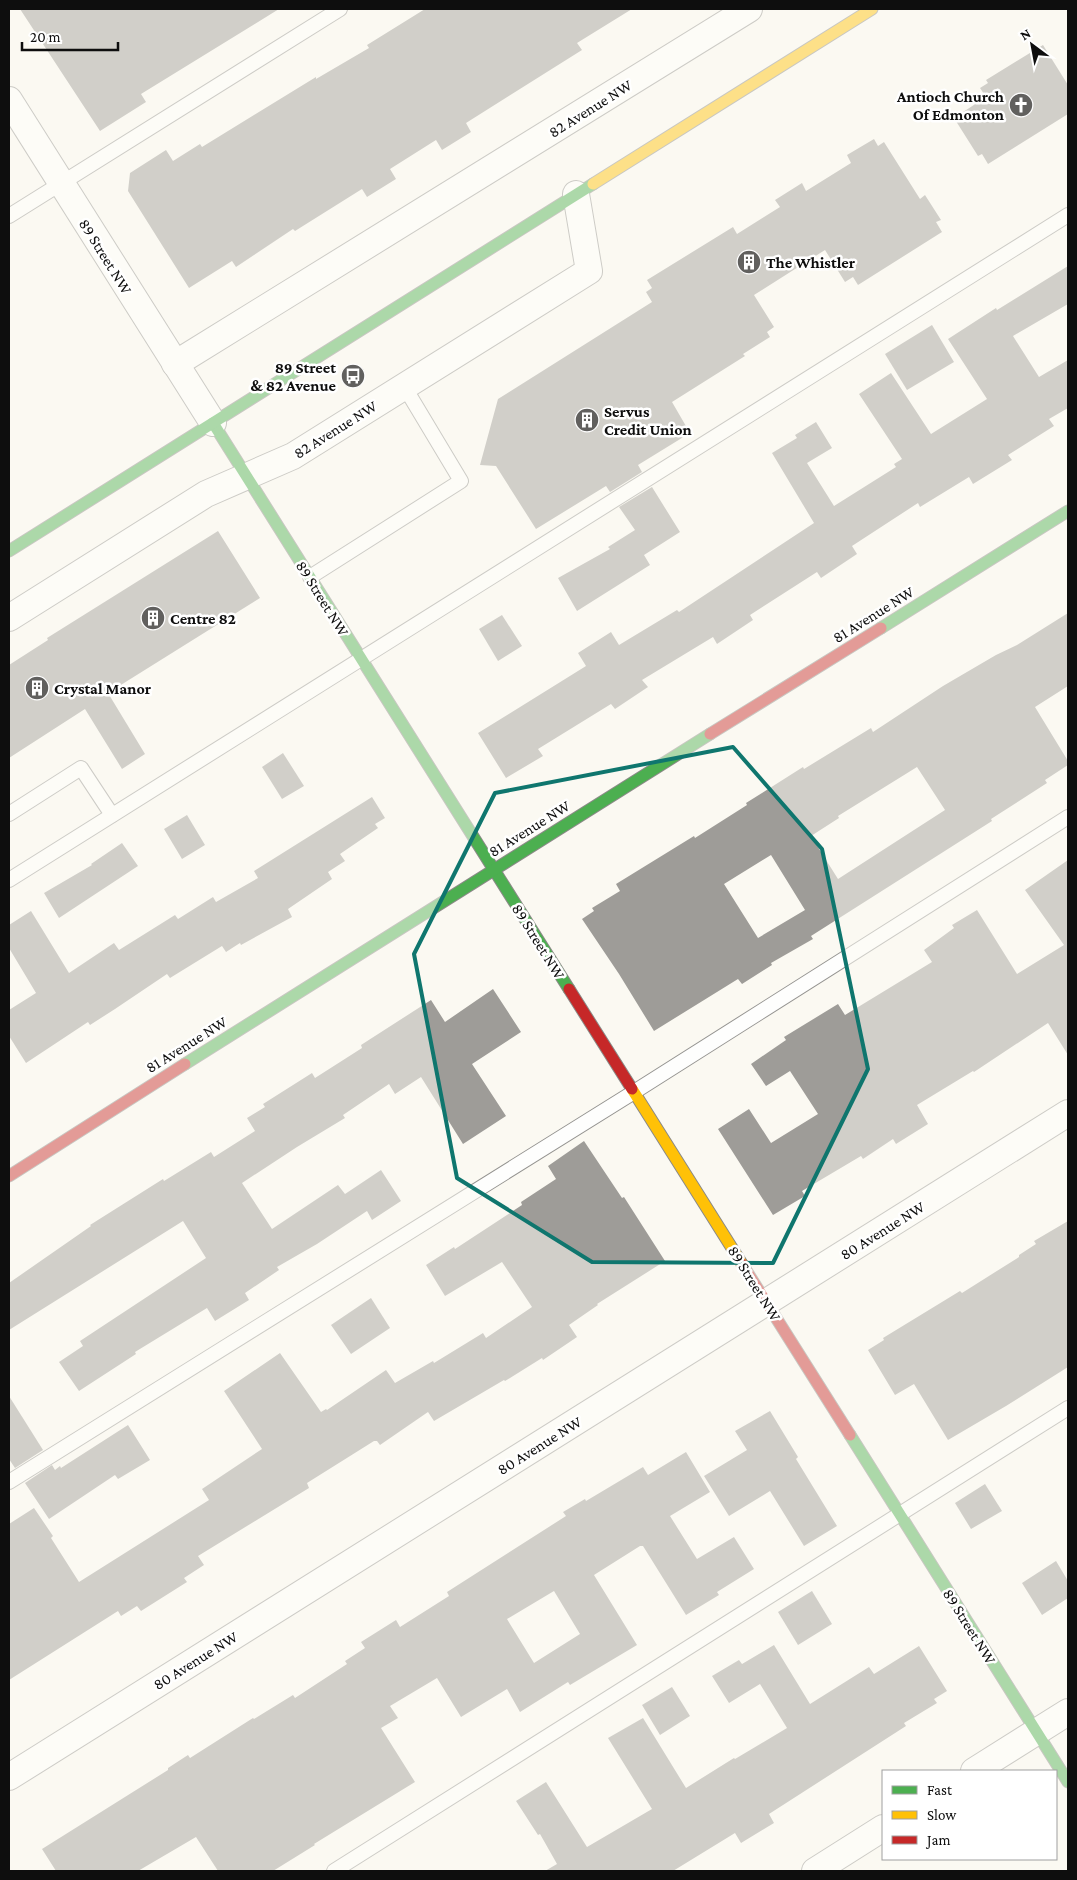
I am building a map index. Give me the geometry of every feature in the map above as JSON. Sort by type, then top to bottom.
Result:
[{"type":"street","name":"82 Avenue NW","points":[[175,364],[749,9]]},
{"type":"street","points":[[9,551],[872,9]]},
{"type":"street","name":"89 Street NW","points":[[9,100],[60,184],[247,476],[1068,1782]]},
{"type":"street","name":"82 Avenue NW","points":[[9,618],[206,494],[293,456],[589,271],[576,194]]},
{"type":"street","name":"81 Avenue NW","points":[[9,1176],[1068,511]]},
{"type":"street","name":"80 Avenue NW","points":[[9,1777],[1068,1113]]},
{"type":"street","points":[[976,1770],[1068,1712]]},
{"type":"street","points":[[815,1871],[882,1829]]},
{"type":"lane","points":[[9,216],[340,9]]},
{"type":"lane","points":[[9,880],[1068,215]]},
{"type":"lane","points":[[310,577],[461,481],[404,386]]},
{"type":"lane","points":[[9,814],[82,768],[112,815]]},
{"type":"lane","points":[[9,1482],[634,1092],[1068,817]]},
{"type":"lane","points":[[334,1871],[1068,1408]]},
{"type":"highlighted area","points":[[733,747],[822,849],[868,1069],[773,1263],[592,1262],[457,1178],[414,954],[495,793]]},
{"type":"building","points":[[20,9],[279,9],[141,94],[146,102],[100,131]]},
{"type":"building","points":[[425,9],[632,9],[577,43],[582,50],[466,123],[471,132],[442,150],[436,140],[390,169],[396,179],[367,197],[362,189],[295,231],[293,229],[236,267],[232,261],[189,288],[128,191],[130,173],[166,150],[173,161],[200,144],[202,147],[316,77],[316,79],[369,48],[367,45]]},
{"type":"building","name":"Antioch Church Of Edmonton","points":[[1043,45],[1068,85],[1068,114],[988,164],[982,154],[978,156],[954,118],[986,97],[980,88],[988,83],[986,80]]},
{"type":"building","points":[[874,139],[878,146],[884,142],[920,199],[925,195],[941,220],[936,222],[942,232],[858,285],[853,277],[845,282],[825,250],[754,295],[774,327],[767,332],[770,337],[743,354],[745,356],[672,402],[690,433],[638,465],[642,472],[610,492],[606,486],[536,529],[496,466],[480,465],[498,399],[652,302],[646,292],[652,288],[647,280],[733,227],[737,234],[780,207],[775,200],[802,183],[806,191],[851,163],[847,155]]},
{"type":"building","points":[[1068,266],[1068,304],[1013,336],[1039,377],[1068,360],[1068,408],[1049,419],[1054,426],[1008,455],[1012,460],[973,484],[969,477],[920,507],[918,503],[852,546],[857,554],[821,578],[817,572],[750,615],[753,620],[717,644],[713,637],[642,680],[648,687],[615,709],[611,704],[538,749],[543,756],[506,778],[478,733],[586,666],[578,653],[611,632],[619,645],[677,610],[679,612],[814,523],[772,453],[797,438],[795,435],[816,422],[832,448],[807,463],[834,506],[896,467],[894,464],[902,459],[859,394],[891,373],[931,434],[987,399],[948,339],[996,308],[997,310]]},
{"type":"building","points":[[932,325],[954,362],[907,390],[885,354]]},
{"type":"building","points":[[652,487],[680,532],[644,555],[650,565],[577,611],[558,578],[610,549],[608,547],[635,530],[619,507]]},
{"type":"building","name":"Centre 82","points":[[218,531],[260,598],[108,693],[145,754],[122,769],[85,709],[9,758],[9,665],[48,640],[47,638]]},
{"type":"building","points":[[1068,613],[1068,686],[1035,707],[1068,761],[1068,765],[1045,780],[1047,783],[991,819],[992,821],[811,936],[813,939],[771,963],[772,965],[742,984],[738,979],[654,1031],[582,919],[594,911],[592,908],[620,891],[616,884],[694,836],[695,838],[803,767],[804,769],[871,728],[873,732],[943,686],[1017,645]],"holes":[[[917,767],[945,810],[838,879],[811,836],[839,818],[838,816]],[[771,855],[805,910],[758,938],[724,884]]]},
{"type":"building","points":[[502,615],[522,646],[498,661],[479,629]]},
{"type":"building","points":[[283,753],[304,786],[282,799],[262,767]]},
{"type":"building","points":[[372,797],[385,818],[375,824],[378,828],[340,854],[345,861],[328,872],[332,879],[288,909],[292,917],[226,952],[222,946],[170,978],[167,974],[90,1025],[88,1022],[26,1063],[9,1036],[9,1010],[36,993],[9,948],[9,925],[31,911],[69,973],[114,943],[119,950],[175,915],[178,919],[213,897],[216,902],[258,878],[254,871]]},
{"type":"building","points":[[187,815],[205,845],[182,859],[164,829]]},
{"type":"building","points":[[122,843],[138,866],[59,918],[44,893],[92,865]]},
{"type":"building","points":[[1068,860],[1068,1055],[1048,1023],[974,1072],[917,1105],[928,1124],[896,1144],[893,1139],[863,1159],[861,1156],[802,1191],[805,1196],[773,1215],[718,1129],[749,1109],[771,1143],[818,1114],[790,1071],[766,1086],[751,1064],[786,1040],[784,1037],[838,1004],[845,1015],[932,962],[924,950],[954,928],[952,925],[977,910],[1017,974],[1064,945],[1025,890]]},
{"type":"building","points":[[493,989],[521,1032],[472,1064],[506,1116],[463,1144],[421,1077],[395,1094],[389,1084],[343,1115],[345,1118],[242,1183],[272,1229],[338,1185],[345,1194],[381,1170],[401,1201],[372,1220],[367,1211],[317,1244],[277,1267],[279,1270],[245,1293],[249,1300],[215,1321],[207,1308],[135,1352],[136,1354],[79,1391],[59,1362],[83,1346],[80,1341],[206,1258],[183,1221],[9,1330],[9,1283],[90,1225],[163,1179],[164,1181],[211,1152],[214,1157],[255,1131],[247,1118],[265,1107],[263,1104],[312,1073],[315,1078],[362,1048],[361,1045],[431,1000],[445,1022]]},
{"type":"building","points":[[584,1141],[622,1198],[624,1197],[665,1261],[597,1304],[569,1325],[577,1337],[543,1360],[542,1358],[434,1421],[428,1412],[380,1445],[377,1441],[374,1441],[307,1483],[309,1488],[198,1556],[204,1565],[184,1578],[187,1582],[141,1611],[137,1606],[121,1616],[118,1611],[9,1680],[9,1524],[34,1508],[53,1536],[51,1538],[79,1582],[209,1500],[202,1489],[262,1449],[224,1391],[280,1353],[321,1412],[327,1410],[386,1370],[395,1383],[433,1361],[434,1363],[483,1333],[486,1338],[532,1307],[502,1262],[445,1296],[426,1265],[454,1247],[455,1249],[522,1205],[521,1202],[556,1179],[548,1166]]},
{"type":"building","points":[[1068,1221],[1068,1367],[948,1440],[914,1384],[895,1395],[868,1350],[884,1340],[883,1338],[960,1291],[962,1293],[1019,1257],[1019,1255],[1036,1244],[1034,1241]]},
{"type":"building","points":[[371,1298],[390,1328],[351,1354],[331,1325]]},
{"type":"building","points":[[9,1396],[43,1450],[15,1468],[9,1459]]},
{"type":"building","points":[[770,1411],[798,1457],[796,1459],[837,1526],[804,1546],[770,1491],[729,1516],[704,1476],[747,1450],[735,1431]]},
{"type":"building","points":[[128,1425],[150,1460],[118,1479],[115,1475],[49,1519],[25,1483],[52,1465],[55,1470],[60,1466],[61,1468]]},
{"type":"building","points":[[686,1452],[710,1492],[670,1516],[697,1559],[734,1537],[754,1569],[717,1592],[719,1595],[686,1615],[643,1546],[640,1546],[594,1575],[637,1645],[570,1685],[568,1682],[520,1712],[507,1689],[461,1717],[437,1678],[390,1706],[398,1718],[381,1728],[415,1782],[273,1871],[218,1871],[196,1837],[138,1871],[56,1871],[42,1849],[168,1770],[168,1768],[188,1755],[190,1758],[293,1695],[295,1698],[347,1664],[345,1661],[365,1648],[361,1642],[396,1620],[400,1627],[449,1596],[447,1592],[566,1516],[563,1512],[585,1499],[586,1501],[643,1467],[648,1475]],"holes":[[[554,1591],[580,1634],[534,1663],[507,1619]]]},
{"type":"building","points":[[985,1484],[1002,1511],[971,1529],[955,1503]]},
{"type":"building","points":[[1056,1561],[1068,1581],[1068,1598],[1042,1615],[1022,1583]]},
{"type":"building","points":[[812,1591],[832,1624],[798,1645],[778,1612]]},
{"type":"building","points":[[774,1645],[810,1704],[869,1667],[874,1674],[919,1646],[947,1691],[934,1699],[937,1703],[904,1723],[906,1726],[769,1814],[774,1823],[741,1843],[735,1833],[673,1871],[545,1871],[557,1864],[540,1834],[538,1835],[516,1801],[546,1782],[587,1847],[652,1809],[608,1738],[643,1718],[686,1788],[787,1728],[760,1684],[729,1703],[712,1676],[739,1660],[742,1664]]},
{"type":"building","points":[[672,1687],[690,1716],[660,1735],[642,1705]]},
{"type":"traffic: fast","points":[[9,551],[593,184]]},
{"type":"traffic: fast","points":[[213,423],[569,989]]},
{"type":"traffic: fast","points":[[881,628],[1068,511]]},
{"type":"traffic: fast","points":[[185,1064],[710,734]]},
{"type":"traffic: fast","points":[[850,1435],[1068,1782]]},
{"type":"traffic: slow","points":[[593,184],[872,9]]},
{"type":"traffic: slow","points":[[632,1089],[742,1264]]},
{"type":"traffic: jam","points":[[710,734],[881,628]]},
{"type":"traffic: jam","points":[[569,989],[632,1089]]},
{"type":"traffic: jam","points":[[9,1176],[185,1064]]},
{"type":"traffic: jam","points":[[742,1264],[850,1435]]},
{"type":"place","name":"Antioch Church Of Edmonton","points":[[1021,105]]},
{"type":"place","name":"The Whistler","points":[[749,262]]},
{"type":"place","name":"89 Street & 82 Avenue","points":[[353,376]]},
{"type":"place","name":"Servus Credit Union","points":[[587,420]]},
{"type":"place","name":"Centre 82","points":[[153,618]]},
{"type":"place","name":"Crystal Manor","points":[[37,688]]}]
